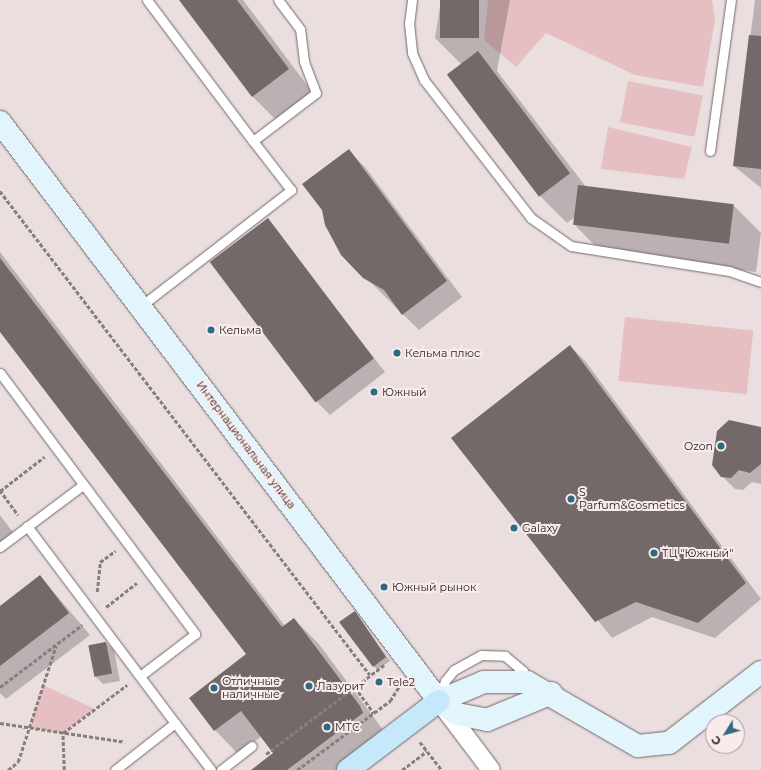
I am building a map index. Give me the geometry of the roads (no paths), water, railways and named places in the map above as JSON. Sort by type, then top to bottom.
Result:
[{"type":"main road","name":"Интернациональная улица","points":[[0,122],[141,306],[438,701]]},
{"type":"main road","points":[[348,770],[438,701],[484,682],[527,682],[552,693],[638,746],[669,743],[761,672]]},
{"type":"main road","points":[[438,701],[473,720],[499,717],[522,703],[552,693]]},
{"type":"street","name":"Интернациональная улица","points":[[438,701],[491,770]]},
{"type":"lane","points":[[141,306],[291,190],[148,0]]},
{"type":"lane","points":[[253,140],[316,93],[304,60],[300,29],[278,0]]},
{"type":"lane","points":[[412,0],[409,23],[412,53],[424,80],[531,218],[571,246],[729,271],[761,282]]},
{"type":"lane","points":[[710,151],[731,0]]},
{"type":"lane","points":[[0,373],[195,634],[140,676]]},
{"type":"lane","points":[[0,547],[83,485]]},
{"type":"lane","points":[[27,526],[211,770]]},
{"type":"lane","points":[[522,703],[527,682]]},
{"type":"lane","points":[[115,770],[175,723]]},
{"type":"lane","points":[[220,770],[252,746]]},
{"type":"place","name":"Кельма","points":[[211,330]]},
{"type":"place","name":"Кельма плюс","points":[[397,353]]},
{"type":"place","name":"Южный","points":[[374,392]]},
{"type":"place","name":"Ozon","points":[[721,446]]},
{"type":"place","name":"S Parfum&Cosmetics","points":[[571,499]]},
{"type":"place","name":"Galaxy","points":[[514,528]]},
{"type":"place","name":"ТЦ \"Южный\"","points":[[654,553]]},
{"type":"place","name":"Южный рынок","points":[[384,587]]},
{"type":"place","name":"Tele2","points":[[379,682]]},
{"type":"place","name":"Лазурит","points":[[309,686]]},
{"type":"place","name":"Отличные наличные","points":[[214,688]]},
{"type":"place","name":"МТС","points":[[327,727]]}]
